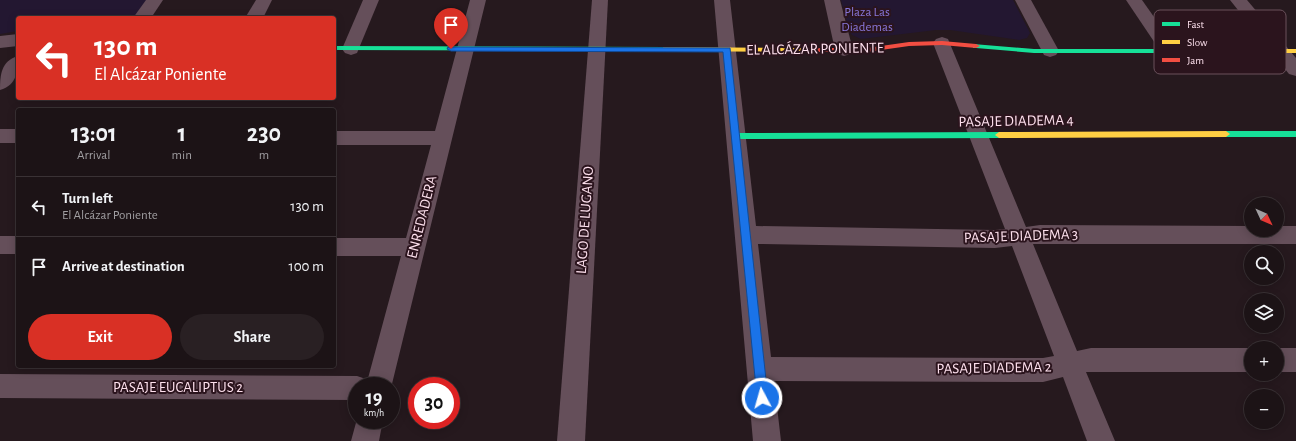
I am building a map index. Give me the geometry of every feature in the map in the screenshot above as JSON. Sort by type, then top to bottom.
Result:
[{"type":"street","points":[[143,16],[155,0]]},
{"type":"street","points":[[255,16],[264,0]]},
{"type":"street","points":[[351,48],[371,0]]},
{"type":"street","name":"ENREDADERA","points":[[381,377],[478,0]]},
{"type":"street","name":"LAGO DE LUGANO","points":[[571,441],[600,0]]},
{"type":"street","points":[[722,0],[767,441]]},
{"type":"street","points":[[832,0],[844,50]]},
{"type":"street","points":[[1023,0],[1050,51]]},
{"type":"street","points":[[1134,0],[1154,29]]},
{"type":"street","points":[[1238,0],[1248,10]]},
{"type":"street","points":[[0,42],[16,40]]},
{"type":"street","points":[[942,43],[1101,441]]},
{"type":"street","name":"EL ALCÁZAR PONIENTE","points":[[336,48],[867,50],[909,44],[942,43],[1010,50],[1154,51]]},
{"type":"street","points":[[1288,51],[1296,70]]},
{"type":"street","points":[[0,84],[16,64]]},
{"type":"street","name":"PASAJE DIADEMA 4","points":[[736,136],[1296,134]]},
{"type":"street","points":[[0,136],[16,136]]},
{"type":"street","points":[[336,138],[442,138]]},
{"type":"street","name":"PASAJE DIADEMA 3","points":[[746,235],[995,239],[1040,234],[1296,235]]},
{"type":"street","points":[[0,245],[16,245]]},
{"type":"street","points":[[336,247],[415,247]]},
{"type":"street","name":"PASAJE DIADEMA 2","points":[[760,369],[1043,370],[1091,359],[1244,360]]},
{"type":"street","points":[[1284,360],[1296,360]]},
{"type":"street","name":"PASAJE EUCALIPTUS 2","points":[[0,386],[348,388]]},
{"type":"street","points":[[365,441],[368,429]]},
{"type":"green space","points":[[0,0],[148,0],[136,16],[16,16],[16,31],[0,34]]},
{"type":"green space","name":"Plaza Las Diademas","points":[[841,0],[1013,0],[1030,33],[1027,38],[1019,40],[950,30],[936,30],[861,39],[852,35],[849,31]]},
{"type":"traffic: fast","points":[[976,46],[1034,51],[1154,51]]},
{"type":"traffic: fast","points":[[336,48],[666,49]]},
{"type":"traffic: fast","points":[[1226,134],[1296,134]]},
{"type":"traffic: fast","points":[[736,136],[999,135]]},
{"type":"traffic: slow","points":[[666,49],[808,50]]},
{"type":"traffic: slow","points":[[1286,51],[1296,51]]},
{"type":"traffic: slow","points":[[999,135],[1226,134]]},
{"type":"traffic: jam","points":[[808,50],[867,50],[909,44],[942,43],[976,46]]},
{"type":"route","points":[[451,49],[727,50],[762,398]]}]
